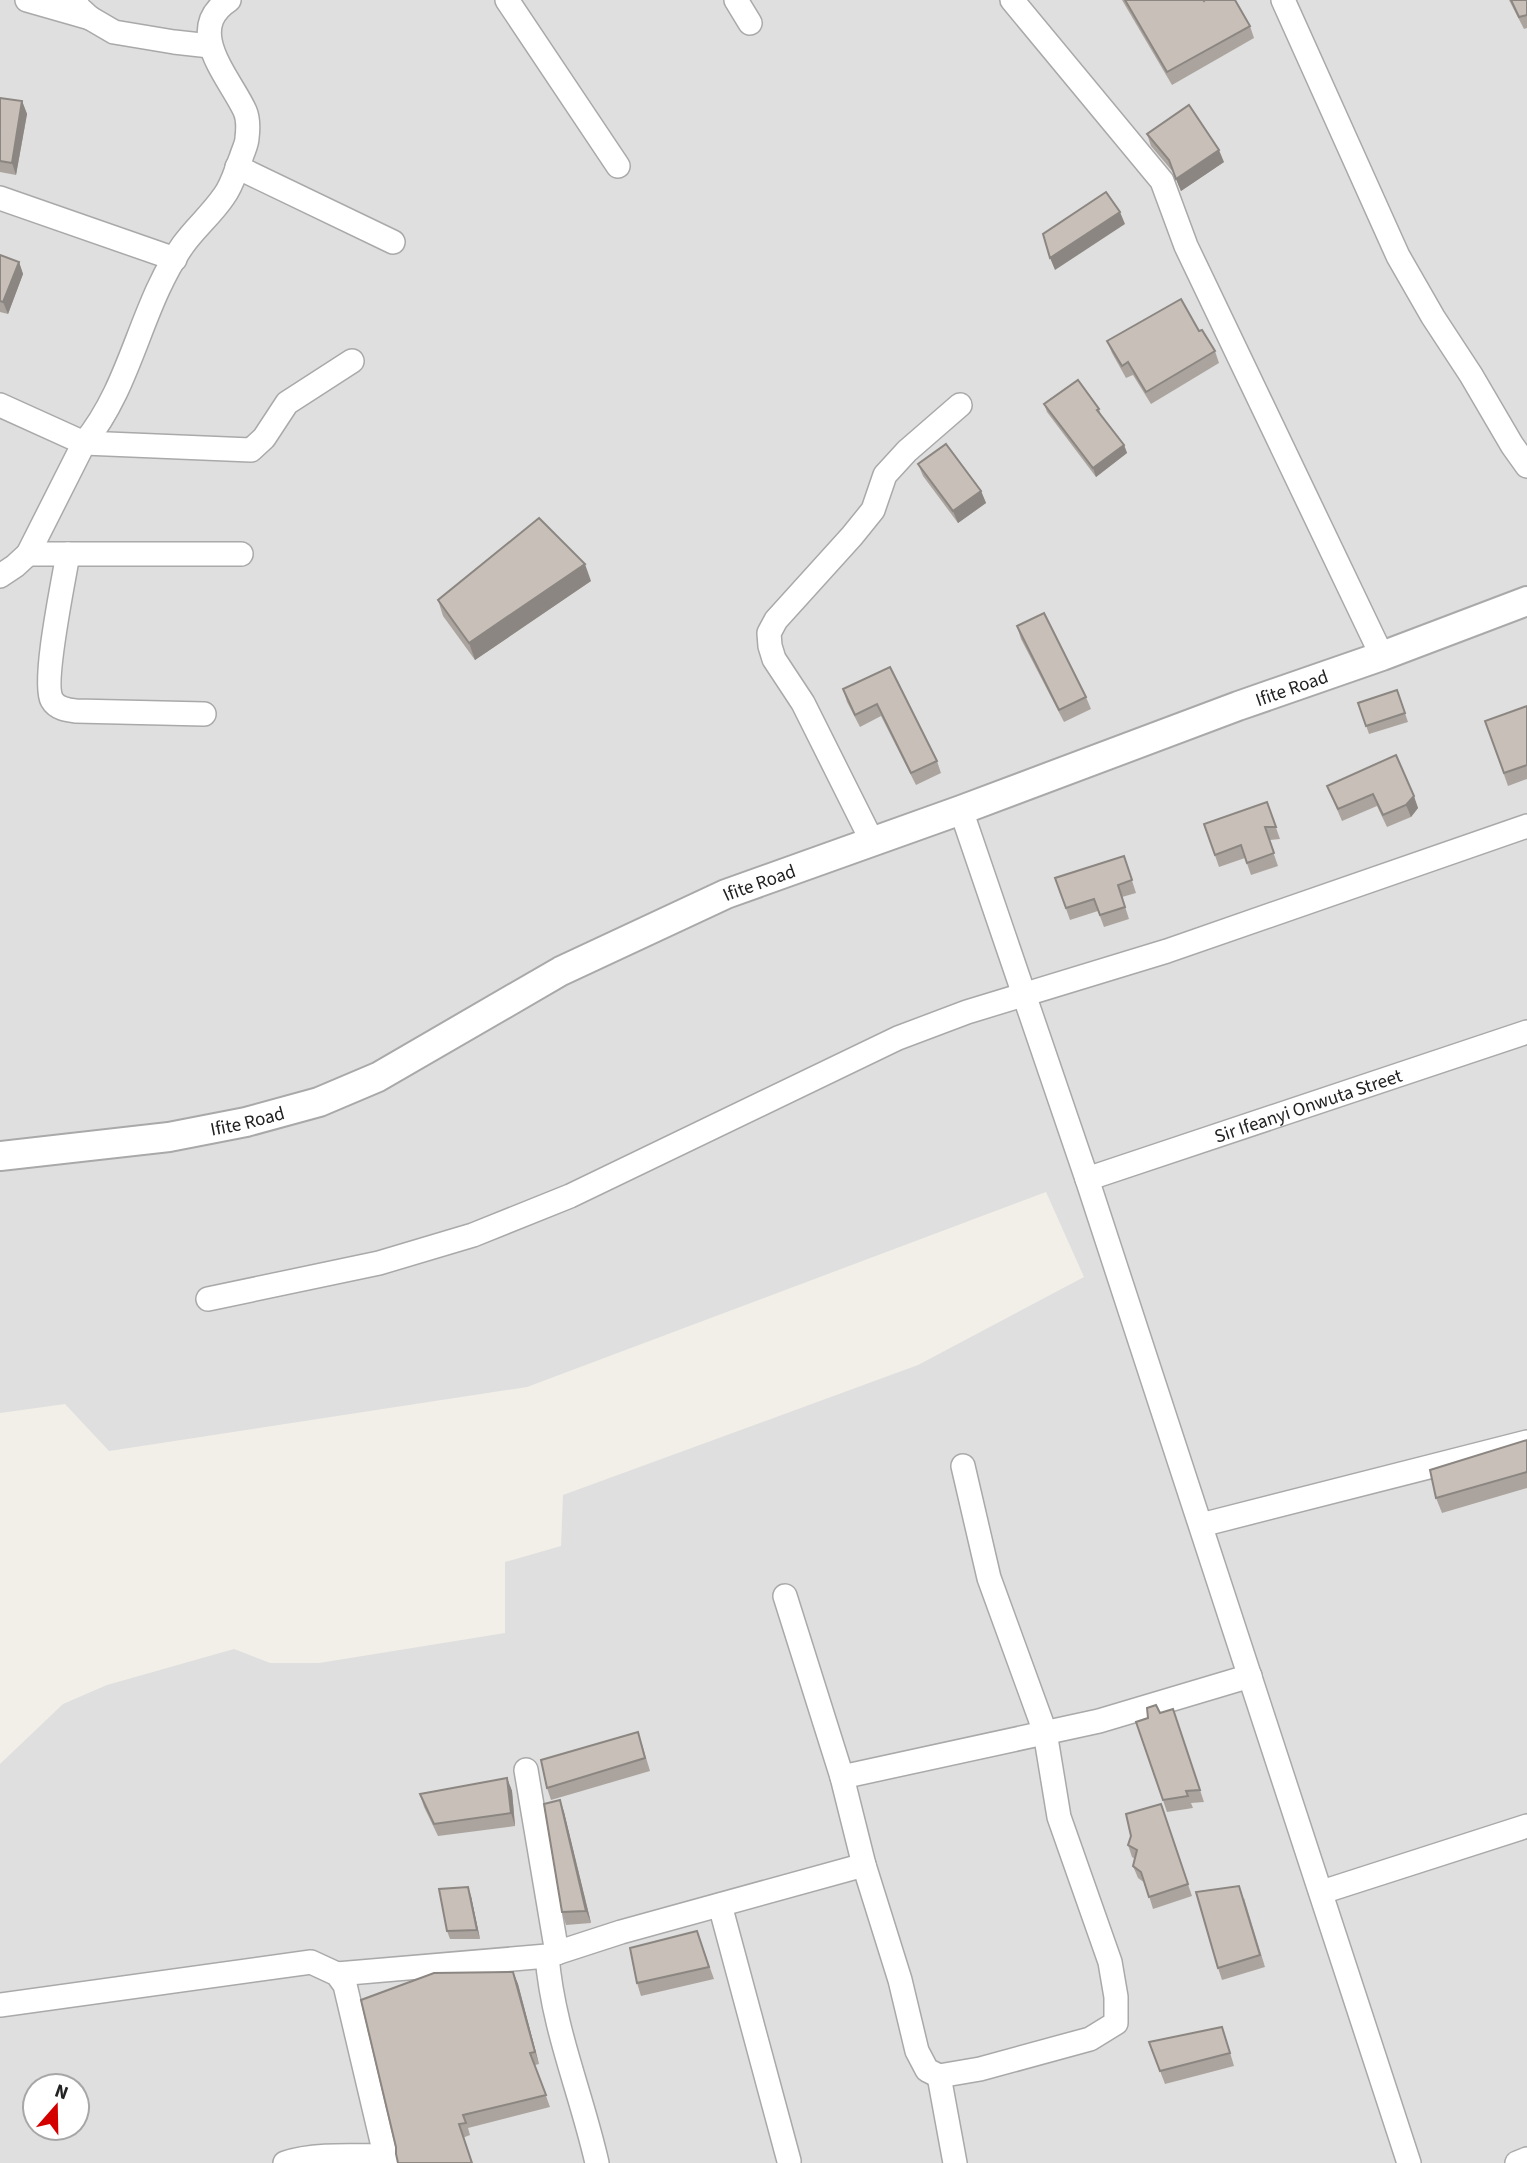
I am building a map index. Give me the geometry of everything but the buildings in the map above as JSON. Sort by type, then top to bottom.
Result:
[{"type":"street","points":[[27,0],[90,18]]},
{"type":"street","points":[[75,0],[90,18],[114,32],[174,43],[210,46]]},
{"type":"street","points":[[0,576],[28,554],[84,443],[114,398],[162,279],[183,244],[226,194],[237,167],[247,139],[246,114],[210,46],[210,28],[218,7],[229,0]]},
{"type":"street","points":[[507,0],[618,166]]},
{"type":"street","points":[[736,0],[750,23]]},
{"type":"street","points":[[1013,0],[1162,181],[1186,246],[1382,656]]},
{"type":"street","points":[[1283,0],[1398,256],[1433,317],[1527,466]]},
{"type":"street","points":[[237,167],[393,242]]},
{"type":"street","points":[[0,198],[175,259]]},
{"type":"street","points":[[0,405],[84,443],[251,450],[264,438],[287,403],[352,361]]},
{"type":"street","points":[[873,841],[803,702],[774,659],[769,633],[783,611],[873,510],[885,475],[907,451],[960,405]]},
{"type":"street","points":[[28,554],[241,554]]},
{"type":"street","points":[[68,554],[51,661],[52,700],[62,709],[76,711],[204,714]]},
{"type":"street","name":"Ifite Road","points":[[0,1156],[169,1137],[246,1122],[318,1102],[378,1077],[561,971],[726,894],[1527,601]]},
{"type":"street","points":[[961,810],[1087,1179],[1409,2163]]},
{"type":"street","points":[[208,1299],[379,1263],[473,1235],[570,1196],[898,1038],[967,1012],[1167,951],[1527,826]]},
{"type":"street","name":"Sir Ifeanyi Onwuta Street","points":[[1087,1179],[1527,1032]]},
{"type":"street","points":[[1200,1525],[1527,1442]]},
{"type":"street","points":[[785,1596],[842,1777],[864,1865],[900,1980],[917,2051],[927,2070],[939,2076],[980,2069],[1090,2039],[1116,2023],[1116,1997],[1110,1962],[1059,1816],[1045,1732],[989,1578],[963,1466]]},
{"type":"street","points":[[842,1777],[1099,1721],[1250,1676]]},
{"type":"street","points":[[526,1770],[552,1954],[550,1990],[562,2044],[589,2127],[597,2163]]},
{"type":"street","points":[[1322,1892],[1527,1826]]},
{"type":"street","points":[[337,1974],[552,1954],[621,1932],[864,1865]]},
{"type":"street","points":[[719,1905],[789,2161]]},
{"type":"street","points":[[0,2005],[311,1962],[337,1974],[345,1985],[386,2160],[334,2157],[285,2163]]},
{"type":"street","points":[[939,2076],[955,2163]]},
{"type":"street","points":[[1517,2163],[1527,2159]]},
{"type":"shaded area","points":[[0,0],[1527,0],[1527,2163],[0,2163],[0,1764],[63,1704],[107,1685],[234,1649],[270,1663],[319,1663],[505,1633],[505,1562],[561,1546],[563,1495],[918,1365],[1084,1277],[1046,1192],[527,1387],[109,1451],[65,1404],[0,1413]]}]
